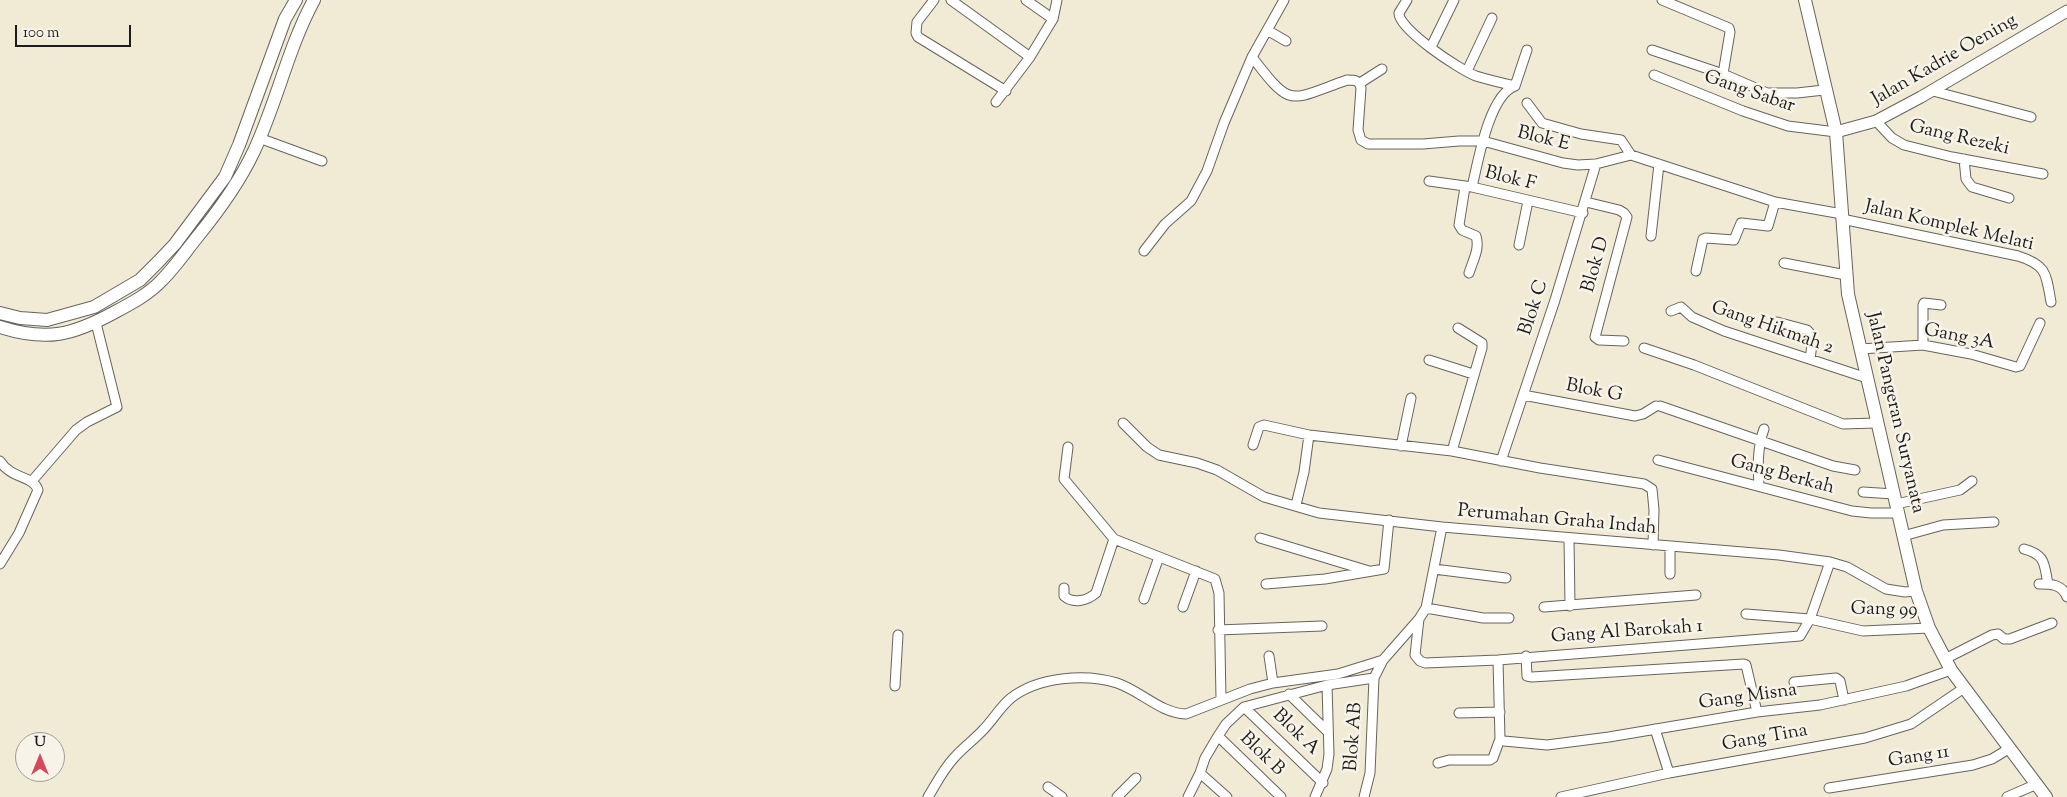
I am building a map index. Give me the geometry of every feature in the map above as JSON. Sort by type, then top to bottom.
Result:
[{"type":"main road","points":[[0,313],[20,318],[47,320],[94,307],[140,280],[158,262],[175,244],[225,177],[239,145],[285,19],[296,0]]},
{"type":"main road","points":[[0,327],[17,332],[48,335],[75,331],[96,323],[134,302],[162,280],[239,181],[258,138],[296,35],[314,0]]},
{"type":"main road","name":"Jalan Pangeran Suryanata","points":[[1804,0],[1824,90],[1836,132],[1848,294],[1916,591],[1929,628],[1948,665],[2046,797]]},
{"type":"main road","name":"Jalan Kadrie Oening","points":[[1836,132],[1876,121],[1933,91],[2067,11]]},
{"type":"street","points":[[934,0],[917,22],[916,33],[922,40],[1006,91]]},
{"type":"street","points":[[951,0],[1030,57]]},
{"type":"street","points":[[1026,0],[1053,19]]},
{"type":"street","points":[[996,102],[1030,57],[1053,19],[1057,0]]},
{"type":"street","points":[[1144,251],[1165,224],[1191,200],[1207,171],[1224,123],[1252,57],[1284,0]]},
{"type":"street","points":[[1407,0],[1399,13],[1400,20],[1431,48],[1448,61],[1475,75],[1515,86]]},
{"type":"street","points":[[1431,48],[1454,0]]},
{"type":"street","points":[[1662,0],[1729,28],[1730,32],[1723,74]]},
{"type":"street","points":[[1467,71],[1492,18]]},
{"type":"street","points":[[1267,30],[1286,41]]},
{"type":"street","points":[[1515,86],[1527,50]]},
{"type":"street","points":[[1652,50],[1723,74],[1768,93],[1797,93],[1824,90]]},
{"type":"street","points":[[1252,57],[1274,86],[1284,95],[1295,98],[1347,80],[1356,80],[1360,83],[1382,70]]},
{"type":"street","name":"Gang Sabar","points":[[1654,75],[1743,111],[1788,126],[1836,132]]},
{"type":"street","name":"Blok E","points":[[1360,83],[1358,130],[1361,140],[1368,144],[1483,141],[1563,164],[1596,164],[1630,155]]},
{"type":"street","points":[[1470,273],[1478,243],[1476,236],[1462,230],[1459,225],[1492,114],[1507,89],[1515,86]]},
{"type":"street","points":[[1933,91],[2030,117]]},
{"type":"street","points":[[1527,103],[1542,123],[1581,134],[1621,140],[1630,155]]},
{"type":"street","name":"Gang Rezeki","points":[[1876,121],[1892,138],[1904,145],[2043,174]]},
{"type":"street","points":[[258,138],[322,161]]},
{"type":"street","name":"Jalan Komplek Melati","points":[[1630,155],[1775,202],[2032,260],[2040,265],[2046,274],[2051,302]]},
{"type":"street","points":[[1964,159],[1966,179],[1972,187],[2008,198]]},
{"type":"street","name":"Blok C","points":[[1501,461],[1586,202],[1596,164]]},
{"type":"street","points":[[1651,236],[1659,164]]},
{"type":"street","name":"Blok F","points":[[1429,181],[1469,187],[1582,213]]},
{"type":"street","points":[[1519,244],[1528,201]]},
{"type":"street","name":"Blok D","points":[[1586,202],[1619,210],[1626,217],[1595,337],[1599,340],[1624,341]]},
{"type":"street","points":[[1696,271],[1703,240],[1706,238],[1734,240],[1741,223],[1768,226],[1775,202]]},
{"type":"street","points":[[1784,263],[1846,275]]},
{"type":"street","points":[[1923,345],[1923,305],[1924,303],[1941,306]]},
{"type":"street","name":"Gang Hikmah 2","points":[[1671,312],[1681,308],[1692,318],[1867,378]]},
{"type":"street","points":[[1777,322],[1811,332],[1810,359]]},
{"type":"street","points":[[32,481],[76,430],[87,422],[117,407],[96,323]]},
{"type":"street","name":"Gang 3A","points":[[1860,349],[1923,345],[1971,354],[2012,367],[2020,366],[2040,323]]},
{"type":"street","points":[[1452,451],[1482,348],[1482,343],[1458,328]]},
{"type":"street","points":[[1644,348],[1694,365],[1843,424],[1876,423]]},
{"type":"street","points":[[1429,360],[1474,374]]},
{"type":"street","name":"Blok G","points":[[1523,395],[1635,416],[1658,406],[1760,442]]},
{"type":"street","points":[[1401,446],[1411,398]]},
{"type":"street","points":[[1123,423],[1147,447],[1159,455],[1197,463],[1216,470],[1264,497],[1319,513],[1442,527]]},
{"type":"street","points":[[1253,445],[1261,425],[1309,435],[1452,451],[1647,485],[1652,489],[1654,510],[1653,545]]},
{"type":"street","points":[[1759,486],[1760,442],[1764,429]]},
{"type":"street","points":[[1296,505],[1304,472],[1309,435]]},
{"type":"street","points":[[1760,442],[1833,466],[1855,470]]},
{"type":"street","points":[[1068,447],[1064,479],[1114,539],[1196,570],[1215,580],[1218,585],[1221,700]]},
{"type":"street","name":"Gang Berkah","points":[[1658,460],[1852,511],[1871,513],[1896,504]]},
{"type":"street","points":[[0,461],[11,473],[32,481],[38,488],[38,492],[19,533],[0,564]]},
{"type":"street","points":[[1863,492],[1896,504],[1960,490],[1972,481]]},
{"type":"street","points":[[1266,584],[1325,580],[1381,570],[1386,566],[1389,520]]},
{"type":"street","points":[[1903,536],[1943,525],[1994,522]]},
{"type":"street","name":"Perumahan Graha Indah","points":[[1374,678],[1383,660],[1420,619],[1426,608],[1442,527],[1779,555],[1830,562],[1847,567],[1886,589],[1905,592],[1916,591]]},
{"type":"street","points":[[1260,538],[1369,571]]},
{"type":"street","points":[[1569,538],[1570,606]]},
{"type":"street","points":[[1064,588],[1064,596],[1075,601],[1092,597],[1096,593],[1114,539]]},
{"type":"street","points":[[1670,546],[1670,574]]},
{"type":"street","points":[[2024,549],[2040,555],[2043,560],[2048,584]]},
{"type":"street","points":[[1144,599],[1159,557]]},
{"type":"street","name":"Gang Al Barokah 1","points":[[1420,619],[1415,655],[1420,661],[1425,663],[1626,651],[1800,636],[1810,619],[1830,562]]},
{"type":"street","points":[[1434,569],[1506,578]]},
{"type":"street","points":[[1183,607],[1196,570]]},
{"type":"street","points":[[2038,584],[2058,586],[2064,590],[2067,597]]},
{"type":"street","points":[[1544,607],[1696,595]]},
{"type":"street","points":[[1426,608],[1483,618],[1509,618]]},
{"type":"street","name":"Gang 99","points":[[1746,614],[1810,619],[1863,631],[1929,628]]},
{"type":"street","name":"Gang Misna","points":[[1500,739],[1547,746],[1844,700],[1906,686],[1948,665],[1992,635],[2001,635],[2006,640],[2052,623]]},
{"type":"street","points":[[1218,630],[1322,626]]},
{"type":"street","points":[[895,686],[898,635]]},
{"type":"street","points":[[1269,656],[1273,683]]},
{"type":"street","points":[[1526,656],[1526,673],[1527,676],[1532,678],[1744,664],[1746,665],[1757,712]]},
{"type":"street","points":[[928,797],[953,758],[985,728],[1009,700],[1021,691],[1051,682],[1096,679],[1125,686],[1176,713],[1193,712],[1238,693],[1273,683],[1338,674],[1383,660]]},
{"type":"street","points":[[1438,762],[1449,760],[1490,760],[1493,758],[1500,739],[1498,660]]},
{"type":"street","points":[[1188,797],[1205,758],[1218,736],[1226,724],[1244,707],[1327,685],[1374,678]]},
{"type":"street","name":"Blok AB","points":[[1364,797],[1370,773],[1374,678]]},
{"type":"street","points":[[1794,682],[1836,678],[1840,681],[1844,700]]},
{"type":"street","points":[[1315,797],[1322,783],[1329,754],[1327,685]]},
{"type":"street","name":"Gang Tina","points":[[1561,797],[1669,773],[1865,738],[1911,724],[1964,688]]},
{"type":"street","points":[[1289,694],[1327,731]]},
{"type":"street","name":"Blok A","points":[[1244,707],[1322,783]]},
{"type":"street","points":[[1459,713],[1500,712]]},
{"type":"street","points":[[1655,729],[1669,773]]},
{"type":"street","name":"Blok B","points":[[1218,736],[1281,797]]},
{"type":"street","name":"Gang 11","points":[[1829,788],[1973,765],[1992,760],[2010,748]]},
{"type":"street","points":[[1200,773],[1227,797]]},
{"type":"street","points":[[1117,797],[1136,778]]},
{"type":"street","points":[[2007,797],[2037,784]]},
{"type":"street","points":[[1048,787],[1062,797]]}]
